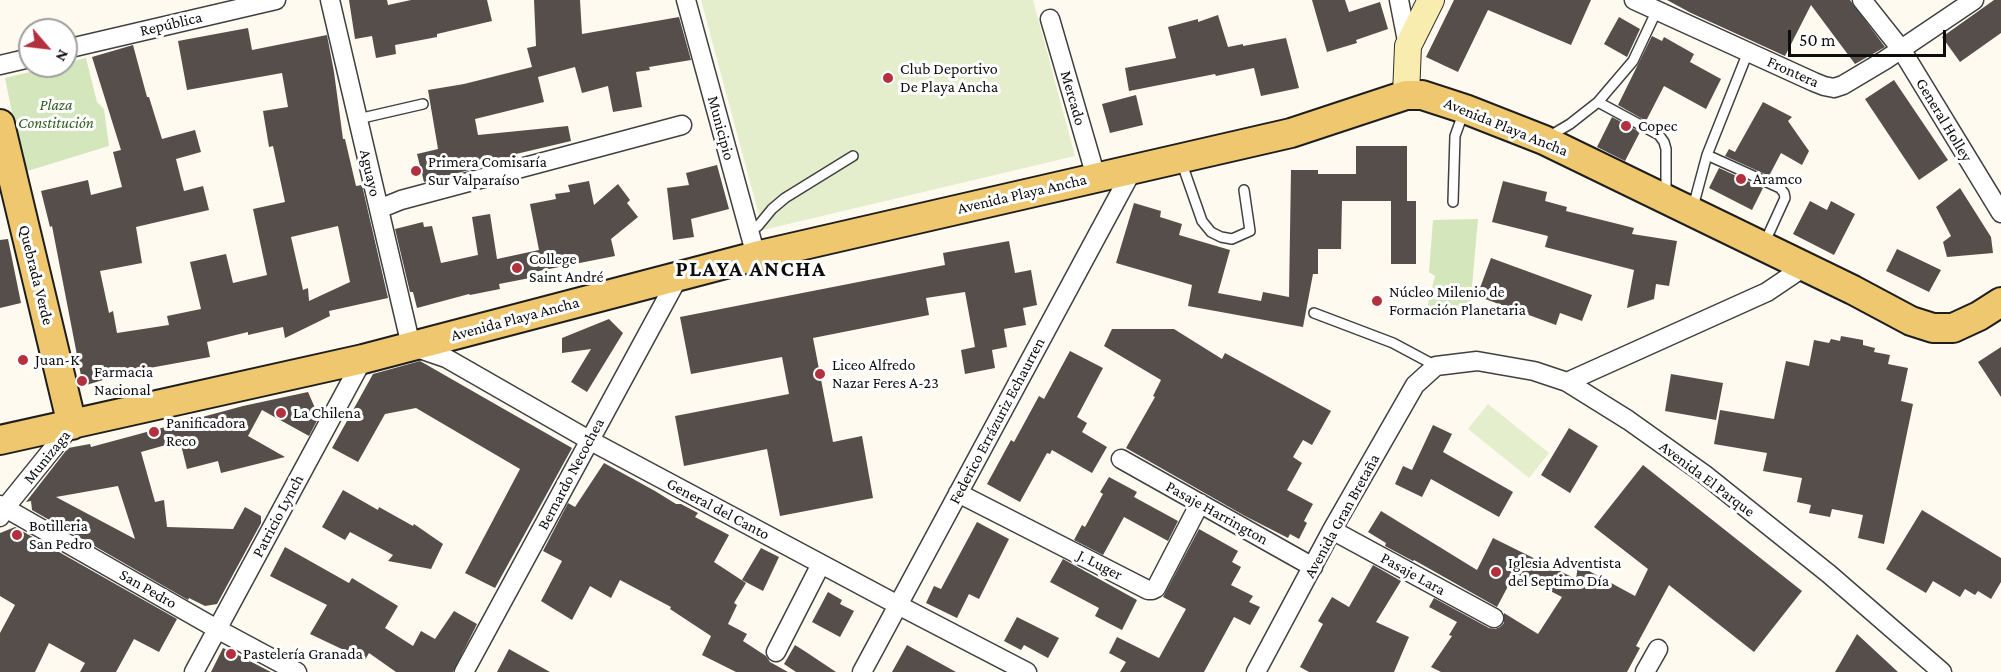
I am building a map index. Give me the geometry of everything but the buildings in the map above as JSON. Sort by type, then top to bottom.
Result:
[{"type":"main road","name":"Avenida Playa Ancha","points":[[0,440],[363,359],[463,334],[679,276],[753,244],[1133,170],[1291,133],[1406,95],[1422,94],[1544,140],[1853,290],[1911,321],[1933,328],[1953,328],[1979,316],[2001,302]]},
{"type":"main road","name":"Quebrada Verde","points":[[0,124],[72,425]]},
{"type":"street","name":"República","points":[[78,46],[276,0]]},
{"type":"street","name":"Aguayo","points":[[330,0],[411,346]]},
{"type":"street","name":"Municipio","points":[[686,0],[753,244]]},
{"type":"street","points":[[1399,0],[1408,46],[1406,95]]},
{"type":"street","points":[[1408,46],[1431,0]]},
{"type":"street","name":"Frontera","points":[[1634,0],[1824,86],[1834,88],[1843,85],[1901,49],[1974,0]]},
{"type":"street","name":"General Holley","points":[[1862,0],[1901,49],[2001,213]]},
{"type":"street","name":"Mercado","points":[[1050,19],[1096,177]]},
{"type":"street","points":[[0,65],[18,61]]},
{"type":"street","points":[[379,209],[401,200],[682,125]]},
{"type":"street","name":"Federico Errázuriz Echaurren","points":[[862,672],[1133,170]]},
{"type":"street","points":[[1567,382],[1767,292],[1804,267]]},
{"type":"street","name":"Bernardo Necochea","points":[[464,672],[679,276]]},
{"type":"street","name":"General del Canto","points":[[411,346],[446,358],[589,440],[1027,672]]},
{"type":"street","name":"Patricio Lynch","points":[[194,672],[363,359]]},
{"type":"street","name":"Avenida El Parque","points":[[1436,366],[1477,362],[1499,364],[1534,370],[1567,382],[1628,420],[1704,474],[1829,574],[1942,672]]},
{"type":"street","name":"Avenida Gran Bretaña","points":[[1256,672],[1332,530],[1415,385],[1436,366]]},
{"type":"street","name":"Munizaga","points":[[2,510],[72,425]]},
{"type":"street","name":"Pasaje Harrington","points":[[1121,459],[1313,567]]},
{"type":"street","name":"J. Luger","points":[[958,493],[1148,590],[1156,588],[1200,503]]},
{"type":"street","name":"San Pedro","points":[[2,510],[297,672]]},
{"type":"street","name":"Pasaje Lara","points":[[1332,530],[1494,618]]},
{"type":"street","points":[[776,652],[821,564]]},
{"type":"street","points":[[1646,672],[1658,649]]},
{"type":"lane","points":[[1544,140],[1570,124],[1598,102],[1633,61],[1657,10]]},
{"type":"lane","points":[[1692,212],[1707,155],[1749,52]]},
{"type":"lane","points":[[1598,102],[1659,135],[1664,142],[1665,199]]},
{"type":"lane","points":[[358,119],[423,104]]},
{"type":"lane","points":[[1453,201],[1455,136],[1465,109]]},
{"type":"lane","points":[[1707,155],[1780,188],[1784,193],[1785,198],[1763,246]]},
{"type":"lane","points":[[753,244],[758,226],[772,209],[785,198],[853,156]]},
{"type":"lane","points":[[1180,159],[1202,221],[1211,232],[1221,237],[1232,239],[1250,231],[1244,190]]},
{"type":"lane","points":[[1314,313],[1394,343],[1436,366]]},
{"type":"green space","name":"Club Deportivo De Playa Ancha","points":[[701,0],[1033,0],[1075,156],[763,230]]},
{"type":"green space","name":"Plaza Constitución","points":[[86,58],[97,102],[104,109],[109,146],[24,172],[5,78],[18,75],[18,78],[78,78],[78,60]]},
{"type":"green space","points":[[1478,219],[1470,309],[1427,308],[1435,276],[1429,272],[1433,220]]},
{"type":"green space","points":[[1488,404],[1549,453],[1529,478],[1468,429]]},
{"type":"place","name":"Club Deportivo De Playa Ancha","points":[[888,78]]},
{"type":"place","name":"Copec","points":[[1626,126]]},
{"type":"place","name":"Primera Comisaría Sur Valparaíso","points":[[416,171]]},
{"type":"place","name":"Aramco","points":[[1741,179]]},
{"type":"place","name":"College Saint André","points":[[517,268]]},
{"type":"place","name":"Núcleo Milenio de Formación Planetaria","points":[[1377,301]]},
{"type":"place","name":"Juan-K","points":[[23,360]]},
{"type":"place","name":"Liceo Alfredo Nazar Feres A-23","points":[[820,374]]},
{"type":"place","name":"Farmacia Nacional","points":[[82,381]]},
{"type":"place","name":"La Chilena","points":[[281,413]]},
{"type":"place","name":"Panificadora Reco","points":[[154,432]]},
{"type":"place","name":"Botilleria San Pedro","points":[[17,535]]},
{"type":"place","name":"Iglesia Adventista del Septimo Día","points":[[1496,572]]},
{"type":"place","name":"Pastelería Granada","points":[[231,654]]},
{"type":"district","name":"PLAYA ANCHA","points":[[751,269]]}]
